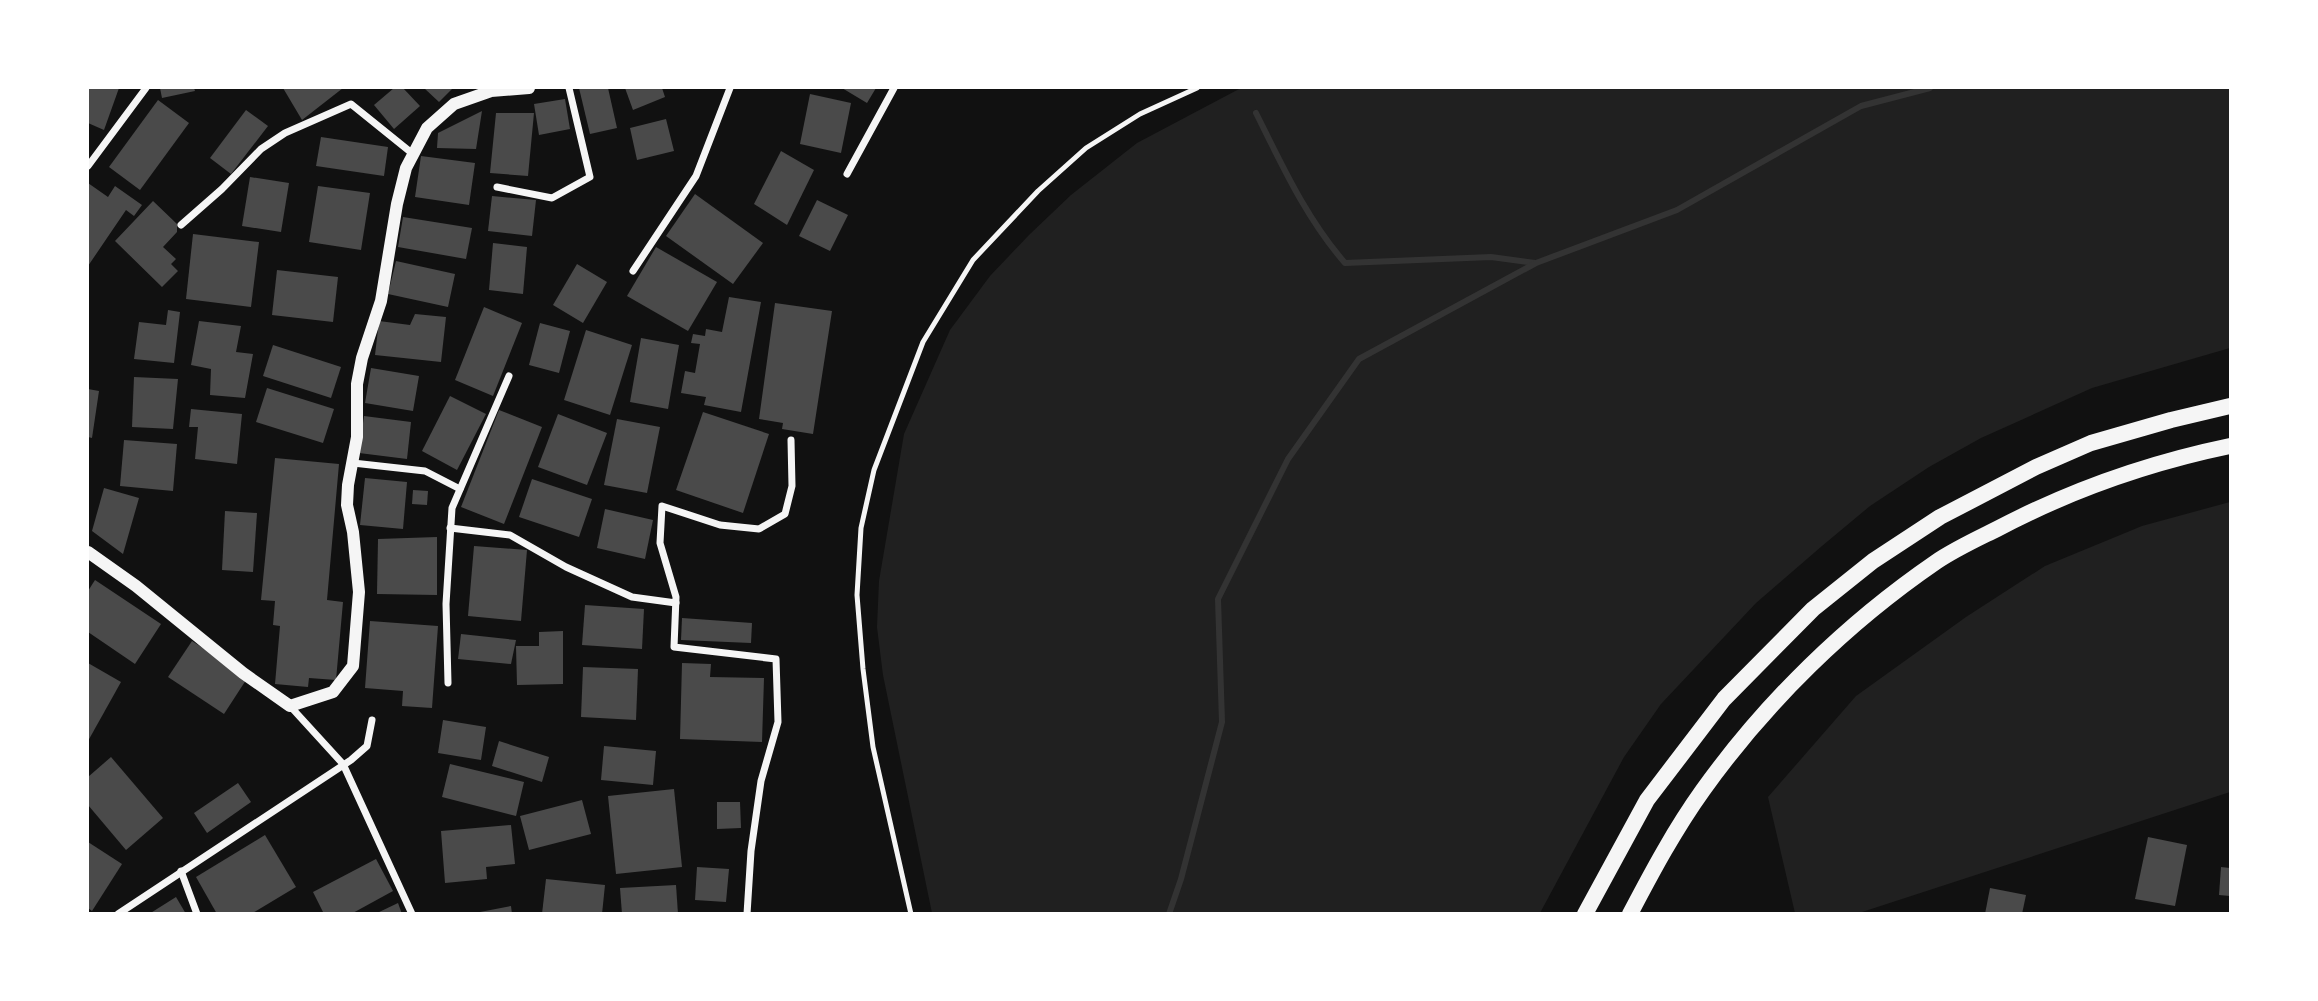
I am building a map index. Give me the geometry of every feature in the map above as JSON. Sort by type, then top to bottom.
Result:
[{"type":"highway","points":[[1585,914],[1647,800],[1724,699],[1823,601],[1873,561],[1940,517],[2036,467],[2091,443],[2171,419],[2231,406]]},
{"type":"highway","points":[[1630,914],[1651,874],[1702,792],[1756,722],[1811,665],[1872,609],[1938,560],[2038,507],[2109,478],[2182,456],[2231,446]]},
{"type":"street","points":[[88,166],[146,88]]},
{"type":"street","points":[[290,706],[333,692],[352,666],[359,592],[353,532],[347,505],[348,485],[354,463],[358,384],[362,358],[381,301],[397,204],[406,168],[427,128],[454,104],[475,93],[529,88]]},
{"type":"street","points":[[497,187],[552,198],[590,177],[569,88]]},
{"type":"street","points":[[634,271],[696,176],[730,88]]},
{"type":"street","points":[[847,174],[894,88]]},
{"type":"street","points":[[181,225],[222,189],[261,149],[285,133],[351,104],[413,154]]},
{"type":"street","points":[[448,683],[446,604],[452,508],[509,376]]},
{"type":"street","points":[[747,914],[751,851],[761,781],[778,722],[776,659],[674,647],[676,597],[660,543],[662,506],[720,525],[759,529],[785,514],[792,486],[791,440]]},
{"type":"street","points":[[354,463],[425,471],[460,489]]},
{"type":"street","points":[[450,528],[510,536],[566,567],[632,597],[676,603]]},
{"type":"street","points":[[88,552],[163,606],[243,673],[290,706],[343,764],[412,914]]},
{"type":"street","points":[[118,914],[367,746],[372,720]]},
{"type":"street","points":[[181,871],[197,914]]},
{"type":"lane","points":[[911,914],[873,747],[861,644],[857,595],[861,528],[874,470],[923,342],[973,261],[1038,191],[1086,148],[1140,114],[1197,88]]},
{"type":"shaded area","points":[[1241,88],[2230,88],[2230,348],[2092,388],[1981,438],[1929,467],[1870,506],[1756,603],[1661,704],[1624,757],[1540,913],[932,913],[883,675],[877,627],[879,581],[904,434],[950,330],[990,276],[1029,235],[1071,195],[1137,143]]},
{"type":"shaded area","points":[[2230,502],[2230,792],[1859,913],[1795,913],[1768,797],[1856,696],[1966,617],[2045,566],[2142,526]]},
{"type":"building","points":[[88,88],[119,88],[104,130],[88,123]]},
{"type":"building","points":[[160,88],[194,88],[195,91],[162,98]]},
{"type":"building","points":[[283,88],[343,88],[302,120]]},
{"type":"building","points":[[394,88],[403,88],[420,106],[394,129],[374,105]]},
{"type":"building","points":[[424,88],[453,88],[439,102]]},
{"type":"building","points":[[579,88],[608,88],[617,128],[590,134]]},
{"type":"building","points":[[625,88],[662,88],[665,97],[633,110]]},
{"type":"building","points":[[842,88],[876,88],[867,103]]},
{"type":"building","points":[[810,94],[851,103],[841,153],[800,144]]},
{"type":"building","points":[[565,99],[570,129],[539,135],[534,104]]},
{"type":"building","points":[[158,100],[189,123],[140,190],[109,167]]},
{"type":"building","points":[[246,110],[268,126],[231,174],[210,158]]},
{"type":"building","points":[[482,111],[476,149],[437,148],[438,133]]},
{"type":"building","points":[[496,113],[534,113],[528,176],[490,173]]},
{"type":"building","points":[[666,119],[674,151],[637,160],[630,128]]},
{"type":"building","points":[[321,137],[388,147],[384,176],[316,166]]},
{"type":"building","points":[[781,151],[814,170],[787,225],[754,204]]},
{"type":"building","points":[[421,156],[475,163],[469,205],[415,197]]},
{"type":"building","points":[[250,177],[289,183],[281,232],[242,226]]},
{"type":"building","points":[[88,183],[108,197],[115,186],[142,205],[134,216],[126,210],[88,266]]},
{"type":"building","points":[[318,186],[370,193],[361,250],[309,242]]},
{"type":"building","points":[[695,194],[763,243],[733,284],[666,236]]},
{"type":"building","points":[[492,196],[536,200],[532,236],[488,231]]},
{"type":"building","points":[[817,200],[848,215],[830,251],[799,236]]},
{"type":"building","points":[[153,201],[177,224],[177,232],[163,247],[176,259],[171,264],[178,271],[162,287],[115,241]]},
{"type":"building","points":[[403,217],[472,228],[466,259],[398,247]]},
{"type":"building","points":[[193,234],[259,242],[251,307],[186,299]]},
{"type":"building","points":[[493,243],[527,247],[523,294],[489,290]]},
{"type":"building","points":[[656,247],[717,282],[688,331],[627,296]]},
{"type":"building","points":[[396,261],[455,274],[448,307],[388,294]]},
{"type":"building","points":[[577,264],[607,282],[583,323],[553,305]]},
{"type":"building","points":[[277,270],[338,277],[333,322],[272,315]]},
{"type":"building","points":[[729,297],[761,302],[741,412],[704,405],[706,397],[681,393],[685,371],[695,373],[700,344],[691,343],[693,334],[705,336],[706,329],[722,332]]},
{"type":"building","points":[[775,303],[832,311],[813,434],[782,429],[783,423],[759,419]]},
{"type":"building","points":[[484,307],[522,323],[493,396],[455,380]]},
{"type":"building","points":[[168,310],[180,312],[174,363],[134,359],[139,322],[166,325]]},
{"type":"building","points":[[415,314],[446,317],[441,362],[375,355],[379,321],[410,325]]},
{"type":"building","points":[[199,321],[241,326],[236,352],[253,354],[245,398],[210,395],[211,369],[191,365]]},
{"type":"building","points":[[540,323],[570,331],[559,373],[529,365]]},
{"type":"building","points":[[586,330],[632,345],[610,415],[564,400]]},
{"type":"building","points":[[641,338],[679,345],[668,409],[630,402]]},
{"type":"building","points":[[273,345],[341,367],[331,398],[263,376]]},
{"type":"building","points":[[371,368],[419,376],[413,411],[365,403]]},
{"type":"building","points":[[134,377],[178,379],[173,429],[132,427]]},
{"type":"building","points":[[267,388],[334,409],[323,443],[256,422]]},
{"type":"building","points":[[88,389],[99,391],[92,438],[88,437]]},
{"type":"building","points":[[450,396],[486,414],[457,470],[422,451]]},
{"type":"building","points":[[191,409],[242,414],[237,464],[195,459],[198,427],[189,427]]},
{"type":"building","points":[[499,410],[542,427],[504,524],[461,507]]},
{"type":"building","points":[[703,412],[769,434],[743,513],[676,490]]},
{"type":"building","points":[[558,414],[607,433],[587,485],[538,467]]},
{"type":"building","points":[[364,416],[411,422],[407,459],[359,453]]},
{"type":"building","points":[[617,419],[660,427],[647,493],[604,485]]},
{"type":"building","points":[[124,440],[177,444],[173,491],[120,486]]},
{"type":"building","points":[[275,458],[339,464],[327,600],[343,602],[336,680],[309,678],[308,687],[275,684],[280,626],[273,625],[275,601],[261,600]]},
{"type":"building","points":[[365,478],[407,482],[403,529],[360,525]]},
{"type":"building","points":[[532,479],[592,499],[579,537],[519,517]]},
{"type":"building","points":[[104,488],[139,498],[123,554],[92,531]]},
{"type":"building","points":[[413,490],[428,491],[427,505],[412,504]]},
{"type":"building","points":[[605,509],[653,520],[645,559],[597,548]]},
{"type":"building","points":[[225,511],[257,513],[253,572],[222,570]]},
{"type":"building","points":[[437,537],[437,595],[377,594],[378,539]]},
{"type":"building","points":[[474,546],[527,550],[521,621],[468,616]]},
{"type":"building","points":[[95,580],[161,624],[135,664],[88,632],[88,591]]},
{"type":"building","points":[[585,605],[644,609],[642,649],[582,645]]},
{"type":"building","points":[[682,618],[752,623],[751,643],[681,640]]},
{"type":"building","points":[[370,621],[438,626],[432,708],[402,706],[403,691],[365,688]]},
{"type":"building","points":[[563,631],[563,684],[517,685],[516,646],[539,646],[539,632]]},
{"type":"building","points":[[461,634],[516,640],[511,664],[458,659]]},
{"type":"building","points":[[192,641],[248,677],[224,714],[168,677]]},
{"type":"building","points":[[88,663],[121,682],[88,741]]},
{"type":"building","points":[[682,663],[711,664],[710,677],[764,678],[762,742],[680,739]]},
{"type":"building","points":[[583,667],[638,669],[636,720],[581,717]]},
{"type":"building","points":[[443,720],[486,727],[481,760],[438,753]]},
{"type":"building","points":[[499,741],[549,757],[542,782],[492,766]]},
{"type":"building","points":[[604,746],[656,751],[653,785],[601,780]]},
{"type":"building","points":[[111,757],[163,818],[126,850],[88,805],[88,777]]},
{"type":"building","points":[[450,764],[524,782],[516,816],[442,797]]},
{"type":"building","points":[[238,783],[251,802],[207,833],[194,813]]},
{"type":"building","points":[[674,789],[682,867],[616,874],[608,796]]},
{"type":"building","points":[[582,800],[591,834],[529,850],[520,816]]},
{"type":"building","points":[[717,802],[740,802],[741,828],[717,829]]},
{"type":"building","points":[[511,825],[515,864],[486,867],[487,879],[445,883],[441,831]]},
{"type":"building","points":[[265,835],[296,887],[251,914],[217,914],[196,877]]},
{"type":"building","points":[[2148,837],[2187,845],[2175,906],[2135,899]]},
{"type":"building","points":[[88,842],[122,864],[92,911],[88,908]]},
{"type":"building","points":[[376,859],[393,891],[351,914],[324,914],[313,892]]},
{"type":"building","points":[[697,867],[729,869],[726,902],[695,900]]},
{"type":"building","points":[[2221,867],[2230,868],[2230,896],[2219,895]]},
{"type":"building","points":[[546,879],[605,885],[602,914],[542,914]]},
{"type":"building","points":[[676,885],[678,914],[622,914],[620,888]]},
{"type":"building","points":[[1990,888],[2026,895],[2022,914],[1985,914]]},
{"type":"building","points":[[176,897],[186,914],[149,914]]},
{"type":"building","points":[[398,903],[402,914],[375,914]]},
{"type":"building","points":[[511,906],[512,914],[480,914],[480,912]]},
{"type":"waterway","points":[[1169,914],[1181,879],[1222,722],[1218,599],[1288,459],[1359,359],[1536,263],[1677,210],[1861,106],[1930,88]]},
{"type":"waterway","points":[[1256,113],[1318,228],[1345,263],[1491,257],[1535,263]]}]
